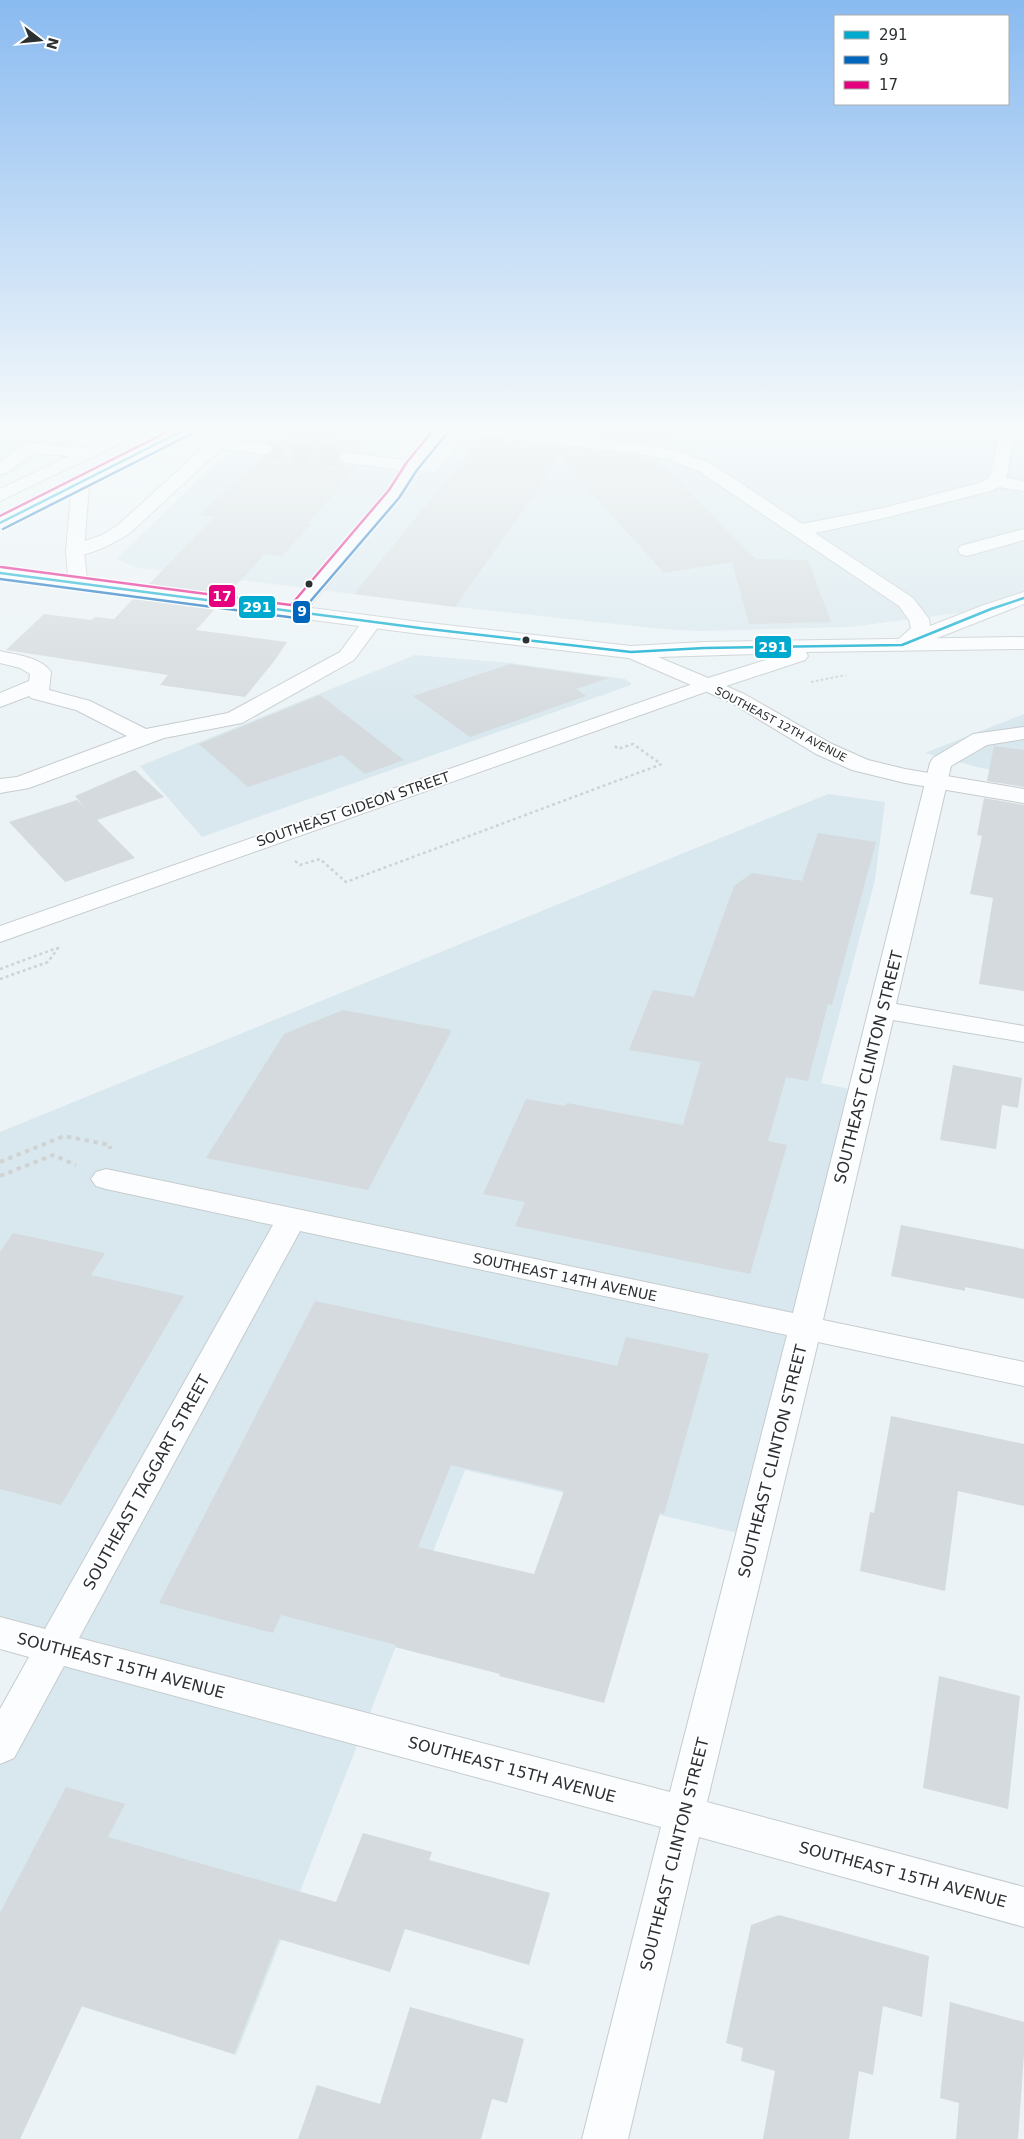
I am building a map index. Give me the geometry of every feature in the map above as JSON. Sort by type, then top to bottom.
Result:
[{"type":"street","points":[[78,528],[76,551],[78,583]]},
{"type":"street","points":[[76,551],[108,539],[125,528]]},
{"type":"street","points":[[294,612],[365,528]]},
{"type":"street","points":[[798,528],[913,609],[919,619],[920,628],[915,636],[902,645]]},
{"type":"street","points":[[801,530],[812,528]]},
{"type":"street","points":[[967,550],[1024,534]]},
{"type":"street","points":[[0,573],[372,622],[631,652],[1024,643]]},
{"type":"street","points":[[0,582],[26,576]]},
{"type":"street","points":[[902,645],[991,609],[1024,598]]},
{"type":"street","points":[[0,786],[21,783],[160,732],[234,718],[347,656],[372,622]]},
{"type":"street","name":"SOUTHEAST GIDEON STREET","points":[[0,934],[707,685],[832,646]]},
{"type":"street","name":"SOUTHEAST 12TH AVENUE","points":[[631,652],[737,698],[842,758],[878,770],[1024,796]]},
{"type":"street","points":[[0,656],[27,664],[41,672],[38,694],[83,705],[144,737]]},
{"type":"street","points":[[0,701],[40,684]]},
{"type":"street","name":"SOUTHEAST CLINTON STREET","points":[[605,2139],[805,1328],[941,763],[981,739],[1024,733]]},
{"type":"street","points":[[882,1010],[1024,1034]]},
{"type":"street","name":"SOUTHEAST 14TH AVENUE","points":[[106,1179],[1024,1374]]},
{"type":"street","name":"SOUTHEAST TAGGART STREET","points":[[0,1746],[292,1218]]},
{"type":"street","name":"SOUTHEAST 15TH AVENUE","points":[[0,1633],[684,1814],[1024,1907]]},
{"type":"path","points":[[293,858],[300,865],[320,859],[346,882],[662,764],[632,744],[618,749],[610,743]]},
{"type":"path","points":[[0,969],[58,948]]},
{"type":"path","points":[[0,980],[30,969]]},
{"type":"path","points":[[0,1162],[64,1136],[102,1144]]},
{"type":"path","points":[[0,1176],[53,1156],[106,1179]]},
{"type":"shaded area","points":[[149,528],[1024,528],[1024,593],[966,612],[849,627],[701,631],[662,629],[457,607],[135,567],[116,559]]},
{"type":"shaded area","points":[[415,655],[510,663],[625,679],[631,685],[202,837],[140,766]]},
{"type":"shaded area","points":[[1024,714],[1024,775],[981,768],[925,753]]},
{"type":"shaded area","points":[[828,794],[885,802],[875,880],[821,1083],[854,1090],[742,1534],[465,1470],[236,2055],[0,1981],[0,1709],[29,1657],[0,1649],[0,1132]]},
{"type":"building","points":[[204,528],[308,528],[282,556],[265,554],[227,595],[148,585]]},
{"type":"building","points":[[408,528],[511,528],[455,607],[354,594]]},
{"type":"building","points":[[623,528],[725,528],[756,559],[754,559],[808,560],[831,622],[749,624],[732,562],[664,573]]},
{"type":"building","points":[[134,598],[215,609],[196,630],[287,642],[245,697],[160,685],[168,675],[6,650],[44,614],[91,620],[95,617],[114,619]]},
{"type":"building","points":[[510,664],[609,678],[576,689],[586,696],[470,737],[413,696]]},
{"type":"building","points":[[320,695],[404,760],[365,774],[342,755],[248,787],[199,744]]},
{"type":"building","points":[[994,746],[1024,750],[1024,787],[987,781]]},
{"type":"building","points":[[135,770],[164,797],[97,820],[135,858],[65,882],[9,822],[77,800],[85,808],[75,796]]},
{"type":"building","points":[[984,798],[1024,805],[1024,991],[979,984],[993,898],[970,894],[982,836],[977,835]]},
{"type":"building","points":[[818,833],[876,842],[832,1005],[828,1004],[808,1081],[786,1077],[768,1141],[787,1145],[750,1274],[515,1226],[525,1202],[483,1194],[526,1099],[565,1106],[567,1103],[683,1125],[701,1062],[629,1050],[653,990],[694,997],[734,886],[752,873],[802,881]]},
{"type":"building","points":[[343,1010],[452,1030],[368,1190],[206,1158],[284,1034]]},
{"type":"building","points":[[953,1065],[1022,1078],[1018,1108],[1002,1105],[996,1149],[940,1140]]},
{"type":"building","points":[[901,1225],[1024,1249],[1024,1299],[965,1287],[965,1291],[891,1276]]},
{"type":"building","points":[[13,1233],[105,1253],[91,1275],[184,1296],[61,1505],[0,1489],[0,1252]]},
{"type":"building","points":[[315,1301],[617,1366],[626,1337],[709,1354],[664,1514],[660,1513],[604,1703],[499,1676],[500,1674],[281,1615],[273,1633],[159,1603]],"holes":[[[451,1465],[564,1491],[534,1574],[418,1547]]]},
{"type":"building","points":[[891,1416],[1024,1444],[1024,1506],[958,1491],[945,1591],[860,1571],[870,1512],[874,1513]]},
{"type":"building","points":[[939,1676],[1020,1696],[1008,1809],[923,1788]]},
{"type":"building","points":[[66,1787],[125,1804],[108,1837],[336,1902],[363,1833],[432,1852],[429,1860],[550,1893],[529,1965],[405,1929],[390,1972],[279,1939],[234,2054],[82,2006],[20,2139],[0,2139],[0,1913]]},
{"type":"building","points":[[779,1915],[929,1956],[922,2017],[883,2006],[873,2075],[859,2071],[849,2139],[763,2139],[775,2071],[741,2061],[743,2048],[726,2043],[751,1925]]},
{"type":"building","points":[[950,2002],[1024,2022],[1024,2053],[1018,2139],[956,2139],[959,2103],[940,2098]]},
{"type":"building","points":[[410,2007],[524,2039],[507,2103],[492,2099],[481,2139],[298,2139],[317,2085],[380,2104]]},
{"type":"transit line","name":"17","points":[[1,567],[291,605],[357,528]]},
{"type":"transit line","name":"9","points":[[0,579],[296,618],[373,528]]},
{"type":"transit line","name":"291","points":[[0,573],[420,628],[631,652],[704,648],[902,645],[991,609],[1024,598]]}]
